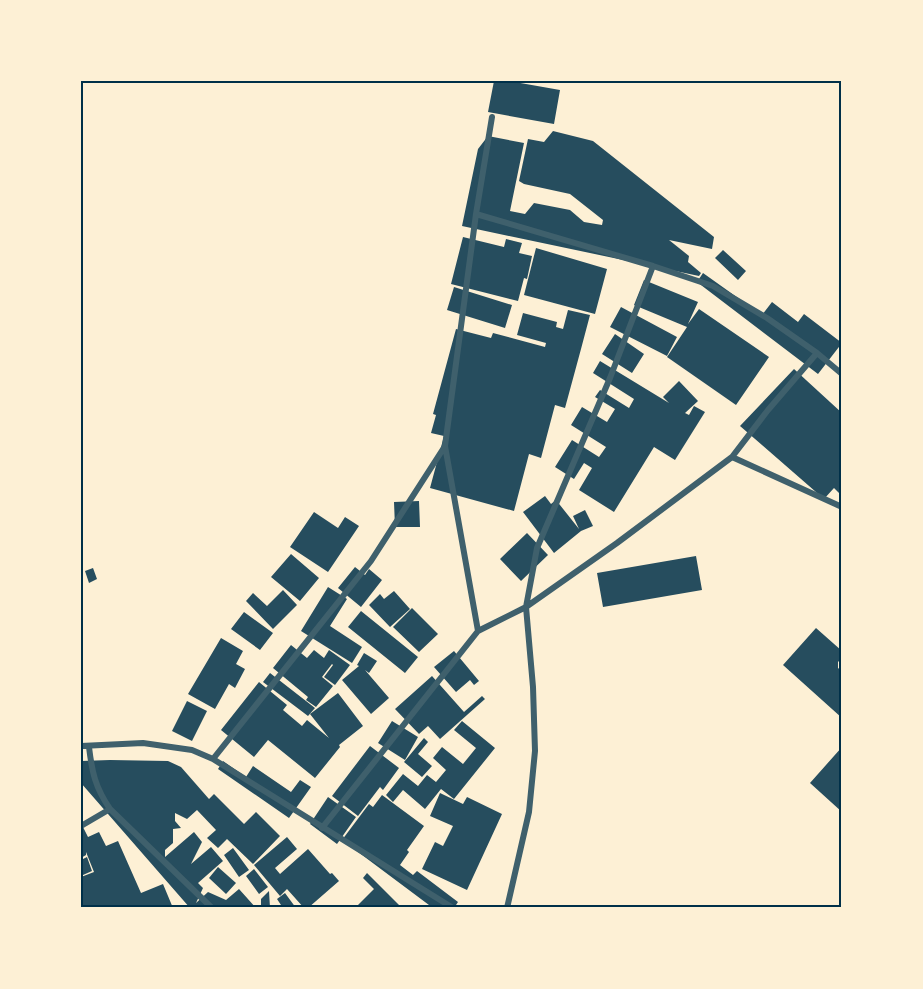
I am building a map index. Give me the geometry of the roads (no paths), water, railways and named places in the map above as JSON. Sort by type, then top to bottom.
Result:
[{"type":"street","points":[[478,631],[445,446],[476,214],[492,117]]},
{"type":"street","points":[[476,214],[713,286],[767,318],[817,353],[842,374]]},
{"type":"street","points":[[507,908],[529,812],[535,751],[533,687],[526,607],[537,548],[610,378],[653,266]]},
{"type":"street","points":[[322,828],[478,631],[526,607],[617,543],[732,457],[768,410],[817,353]]},
{"type":"street","points":[[213,759],[371,561],[445,446]]},
{"type":"street","points":[[732,457],[842,507]]},
{"type":"street","points":[[81,746],[143,743],[192,750],[213,759],[453,908]]},
{"type":"street","points":[[89,747],[93,777],[110,809],[212,908]]},
{"type":"street","points":[[81,826],[110,809]]}]
